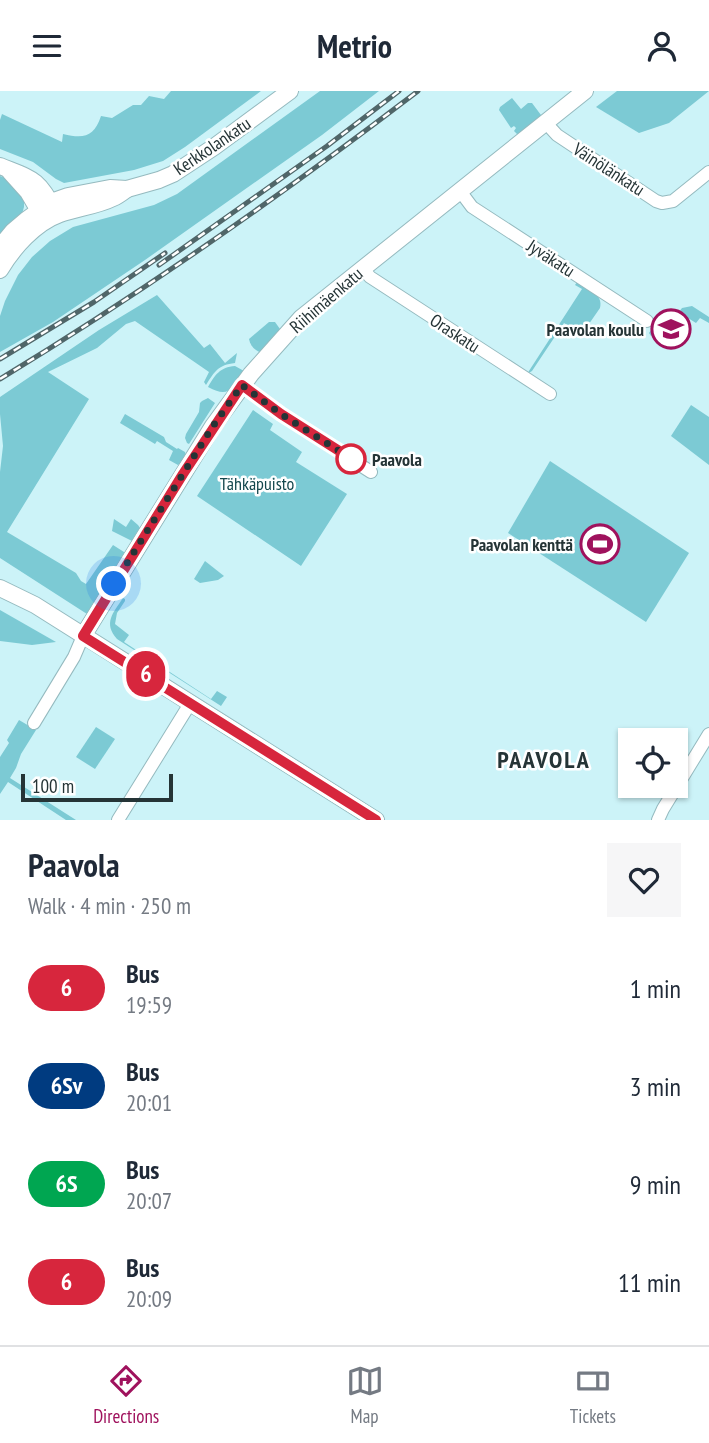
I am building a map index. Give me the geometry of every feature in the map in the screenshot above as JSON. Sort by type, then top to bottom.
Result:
[{"type":"main road","name":"Kerkkolankatu","points":[[48,212],[112,199],[127,189],[159,180],[187,166],[290,91]]},
{"type":"main road","name":"Riihimäenkatu","points":[[83,636],[183,474],[242,385],[301,318],[585,91]]},
{"type":"main road","points":[[3,167],[48,212]]},
{"type":"main road","points":[[0,247],[13,231],[48,212]]},
{"type":"main road","points":[[0,270],[12,251],[48,212]]},
{"type":"main road","points":[[0,576],[35,605]]},
{"type":"main road","points":[[0,589],[35,605],[376,820]]},
{"type":"street","name":"Väinölänkatu","points":[[546,123],[557,135],[662,203],[673,201],[709,172]]},
{"type":"street","name":"Jyväkatu","points":[[460,191],[472,207],[646,321]]},
{"type":"street","name":"Oraskatu","points":[[363,269],[370,277],[550,394]]},
{"type":"street","points":[[242,385],[281,414],[371,472]]},
{"type":"street","points":[[34,723],[74,657],[83,636]]},
{"type":"street","points":[[118,820],[191,702]]},
{"type":"street","points":[[658,820],[709,734]]},
{"type":"green space","points":[[171,91],[261,91],[163,161],[134,170],[64,183],[33,162],[0,149],[2,114],[62,142],[63,134],[87,135],[95,128],[101,116],[112,118],[133,105],[141,105],[149,96],[164,99]]},
{"type":"green space","points":[[320,91],[379,91],[322,135],[145,260],[53,322],[0,352],[0,316],[5,301],[18,275],[32,257],[50,241],[73,227],[154,205],[177,194]]},
{"type":"green space","points":[[617,91],[709,91],[669,123],[639,133],[596,107]]},
{"type":"green space","points":[[512,98],[521,109],[532,103],[541,115],[518,135],[514,131],[516,128],[511,128],[499,110]]},
{"type":"green space","points":[[0,176],[10,180],[24,199],[24,207],[22,214],[0,241]]},
{"type":"green space","points":[[577,282],[597,295],[600,308],[582,334],[564,323],[532,371],[527,374],[582,289],[575,285]]},
{"type":"green space","points":[[157,295],[204,348],[210,344],[225,363],[237,353],[235,363],[218,370],[206,385],[204,382],[209,372],[135,321],[126,324],[97,348],[48,372],[89,399],[7,532],[76,573],[86,584],[113,545],[124,552],[87,614],[0,558],[0,472],[3,446],[0,397],[99,330]]},
{"type":"green space","points":[[692,306],[709,317],[709,323],[700,318],[696,323],[688,318],[680,330],[676,327],[651,336],[651,330],[666,327],[682,308]]},
{"type":"green space","points":[[269,322],[275,322],[280,329],[260,352],[253,347],[249,339]]},
{"type":"green space","points":[[235,366],[244,371],[233,387],[221,392],[208,387],[218,372]]},
{"type":"green space","points":[[208,398],[215,403],[189,444],[185,438],[186,434],[199,412],[200,403]]},
{"type":"green space","points":[[691,405],[709,417],[709,465],[671,436]]},
{"type":"green space","name":"Tähkäpuisto","points":[[253,410],[273,424],[270,430],[302,452],[296,462],[347,494],[301,566],[197,496]]},
{"type":"green space","points":[[125,414],[185,452],[186,456],[181,463],[178,465],[169,460],[173,451],[157,441],[155,444],[120,423]]},
{"type":"green space","name":"Paavolan kenttä","points":[[550,461],[689,553],[646,622],[508,533]]},
{"type":"green space","points":[[114,519],[126,527],[131,519],[138,525],[140,528],[132,541],[112,531]]},
{"type":"green space","points":[[205,561],[224,576],[218,580],[200,583],[194,579]]},
{"type":"green space","points":[[123,598],[125,601],[117,613],[115,624],[129,635],[124,642],[211,699],[217,691],[227,697],[221,706],[117,639],[110,623]]},
{"type":"green space","points":[[0,610],[56,642],[32,645],[0,641]]},
{"type":"green space","points":[[19,720],[36,730],[10,778],[76,820],[66,820],[8,782],[0,794],[0,757]]},
{"type":"green space","points":[[96,727],[115,739],[95,769],[76,757]]},
{"type":"railway","points":[[159,265],[327,146],[399,91]]},
{"type":"railway","points":[[0,379],[213,241],[418,91]]},
{"type":"railway","points":[[0,359],[94,302],[165,253]]},
{"type":"bus line","name":"6","points":[[355,461],[281,414],[242,385],[213,426],[83,636],[376,820]]},
{"type":"place","name":"Paavolan koulu","points":[[671,329]]},
{"type":"place","name":"Paavola","points":[[351,459]]},
{"type":"place","name":"Paavolan kenttä","points":[[600,544]]},
{"type":"district","name":"PAAVOLA","points":[[544,759]]},
{"type":"route","points":[[114,584],[213,426],[242,385],[281,414],[355,461],[351,459]]}]
